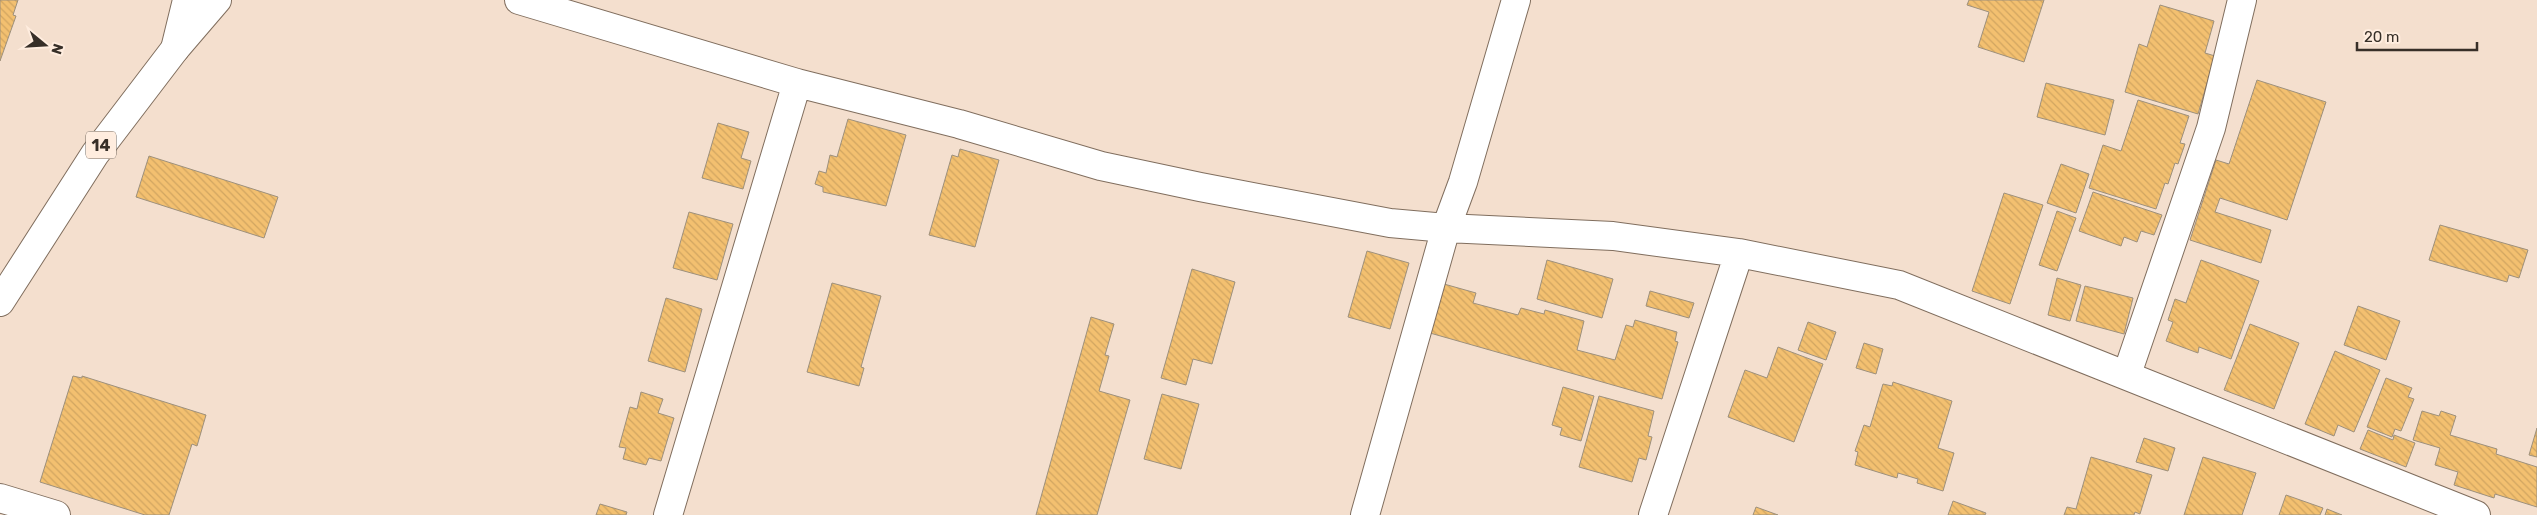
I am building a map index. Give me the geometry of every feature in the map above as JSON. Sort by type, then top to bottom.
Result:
[{"type":"street","points":[[175,49],[187,0]]},
{"type":"street","name":"14","points":[[0,302],[95,154],[175,49],[217,0]]},
{"type":"street","points":[[519,0],[797,83],[959,124],[1101,166],[1390,222],[1446,228],[1613,236],[1739,253],[1898,285],[2127,374],[2476,515]]},
{"type":"street","points":[[1365,515],[1446,228],[1463,182],[1516,0]]},
{"type":"street","points":[[2127,374],[2211,128],[2242,0]]},
{"type":"street","points":[[668,515],[797,83]]},
{"type":"street","points":[[1653,515],[1739,253]]},
{"type":"street","points":[[0,498],[56,515]]},
{"type":"building","points":[[0,0],[18,0],[13,15],[16,16],[0,61]]},
{"type":"building","points":[[1969,0],[2044,0],[2024,62],[1978,47],[1989,12],[1967,5]]},
{"type":"building","points":[[2160,5],[2214,21],[2205,53],[2215,56],[2198,114],[2125,92],[2139,44],[2147,47]]},
{"type":"building","points":[[2257,80],[2326,102],[2287,220],[2220,198],[2215,212],[2271,230],[2261,263],[2190,240],[2216,160],[2229,164]]},
{"type":"building","points":[[2046,83],[2114,100],[2105,135],[2037,117]]},
{"type":"building","points":[[2138,100],[2189,116],[2180,143],[2185,144],[2178,164],[2175,163],[2168,184],[2165,183],[2156,209],[2089,188],[2103,145],[2121,151]]},
{"type":"building","points":[[848,119],[906,135],[886,206],[823,192],[823,187],[815,184],[819,171],[826,173],[830,155],[837,157]]},
{"type":"building","points":[[718,123],[749,132],[741,158],[751,161],[743,189],[702,178]]},
{"type":"building","points":[[960,149],[999,160],[975,247],[929,235],[952,155],[958,157]]},
{"type":"building","points":[[149,156],[278,197],[264,238],[136,197]]},
{"type":"building","points":[[2061,164],[2089,174],[2076,213],[2047,203]]},
{"type":"building","points":[[2093,192],[2162,215],[2154,235],[2141,231],[2137,242],[2124,237],[2121,246],[2079,231]]},
{"type":"building","points":[[2004,193],[2043,205],[2010,304],[1972,291]]},
{"type":"building","points":[[2057,211],[2076,218],[2057,271],[2039,265]]},
{"type":"building","points":[[689,212],[733,224],[717,280],[673,268]]},
{"type":"building","points":[[2440,225],[2528,250],[2519,278],[2509,275],[2507,282],[2429,260]]},
{"type":"building","points":[[1367,251],[1409,263],[1390,329],[1348,317]]},
{"type":"building","points":[[1547,260],[1613,279],[1602,318],[1537,299]]},
{"type":"building","points":[[2201,260],[2259,281],[2231,359],[2199,347],[2198,353],[2166,341],[2173,322],[2168,320],[2175,299],[2186,303]]},
{"type":"building","points":[[1192,269],[1235,282],[1212,364],[1193,359],[1186,385],[1161,378]]},
{"type":"building","points":[[2057,278],[2081,285],[2070,321],[2048,315]]},
{"type":"building","points":[[832,283],[881,296],[861,367],[864,368],[859,386],[807,372]]},
{"type":"building","points":[[1444,284],[1476,293],[1473,303],[1518,315],[1521,308],[1544,314],[1545,310],[1584,321],[1577,350],[1615,360],[1626,325],[1633,327],[1635,320],[1677,332],[1675,341],[1678,342],[1662,399],[1430,333]]},
{"type":"building","points":[[2085,286],[2133,298],[2124,334],[2076,321]]},
{"type":"building","points":[[1650,291],[1694,303],[1689,318],[1646,306]]},
{"type":"building","points":[[666,298],[702,309],[685,372],[648,361]]},
{"type":"building","points":[[2358,306],[2400,321],[2386,360],[2344,345]]},
{"type":"building","points":[[1091,317],[1114,324],[1105,355],[1109,356],[1099,391],[1130,400],[1097,515],[1036,515]]},
{"type":"building","points":[[1808,322],[1836,332],[1826,360],[1798,350]]},
{"type":"building","points":[[2250,324],[2299,343],[2274,409],[2224,390]]},
{"type":"building","points":[[1864,343],[1883,349],[1876,374],[1856,368]]},
{"type":"building","points":[[1778,347],[1823,364],[1794,442],[1728,417],[1745,370],[1767,378]]},
{"type":"building","points":[[2335,351],[2380,370],[2354,432],[2338,425],[2334,436],[2305,424]]},
{"type":"building","points":[[73,376],[82,378],[82,376],[206,415],[197,446],[192,444],[169,515],[145,515],[40,482]]},
{"type":"building","points":[[2386,378],[2412,388],[2408,397],[2414,399],[2401,431],[2395,429],[2392,437],[2367,427]]},
{"type":"building","points":[[1893,382],[1952,401],[1938,448],[1954,453],[1943,491],[1917,483],[1918,479],[1898,473],[1897,478],[1855,465],[1858,452],[1855,451],[1864,425],[1870,427],[1883,384],[1892,386]]},
{"type":"building","points":[[1563,387],[1594,396],[1581,441],[1560,435],[1562,428],[1552,425]]},
{"type":"building","points":[[641,392],[663,399],[658,413],[674,418],[661,461],[649,458],[646,465],[623,459],[626,448],[619,447],[630,407],[637,409]]},
{"type":"building","points":[[1162,394],[1199,404],[1181,469],[1144,459]]},
{"type":"building","points":[[1599,396],[1654,411],[1648,436],[1652,437],[1646,460],[1639,458],[1632,482],[1579,467]]},
{"type":"building","points":[[2422,411],[2439,416],[2441,411],[2456,416],[2450,435],[2497,449],[2496,454],[2537,467],[2537,507],[2495,494],[2494,498],[2454,485],[2458,472],[2435,465],[2440,448],[2413,440]]},
{"type":"building","points":[[2537,428],[2537,457],[2529,455]]},
{"type":"building","points":[[2368,430],[2393,440],[2394,435],[2415,443],[2406,467],[2360,449]]},
{"type":"building","points":[[2144,438],[2175,448],[2168,471],[2136,462]]},
{"type":"building","points":[[2091,457],[2152,475],[2140,514],[2135,512],[2134,515],[2064,515],[2067,507],[2076,509]]},
{"type":"building","points":[[2203,457],[2256,473],[2242,515],[2184,515]]},
{"type":"building","points":[[2286,495],[2323,508],[2320,515],[2279,515]]},
{"type":"building","points":[[1953,501],[1986,513],[1985,515],[1948,515]]},
{"type":"building","points":[[600,504],[627,512],[626,515],[596,515]]},
{"type":"building","points":[[1756,507],[1778,515],[1753,515]]},
{"type":"building","points":[[2327,509],[2342,515],[2325,515]]}]
